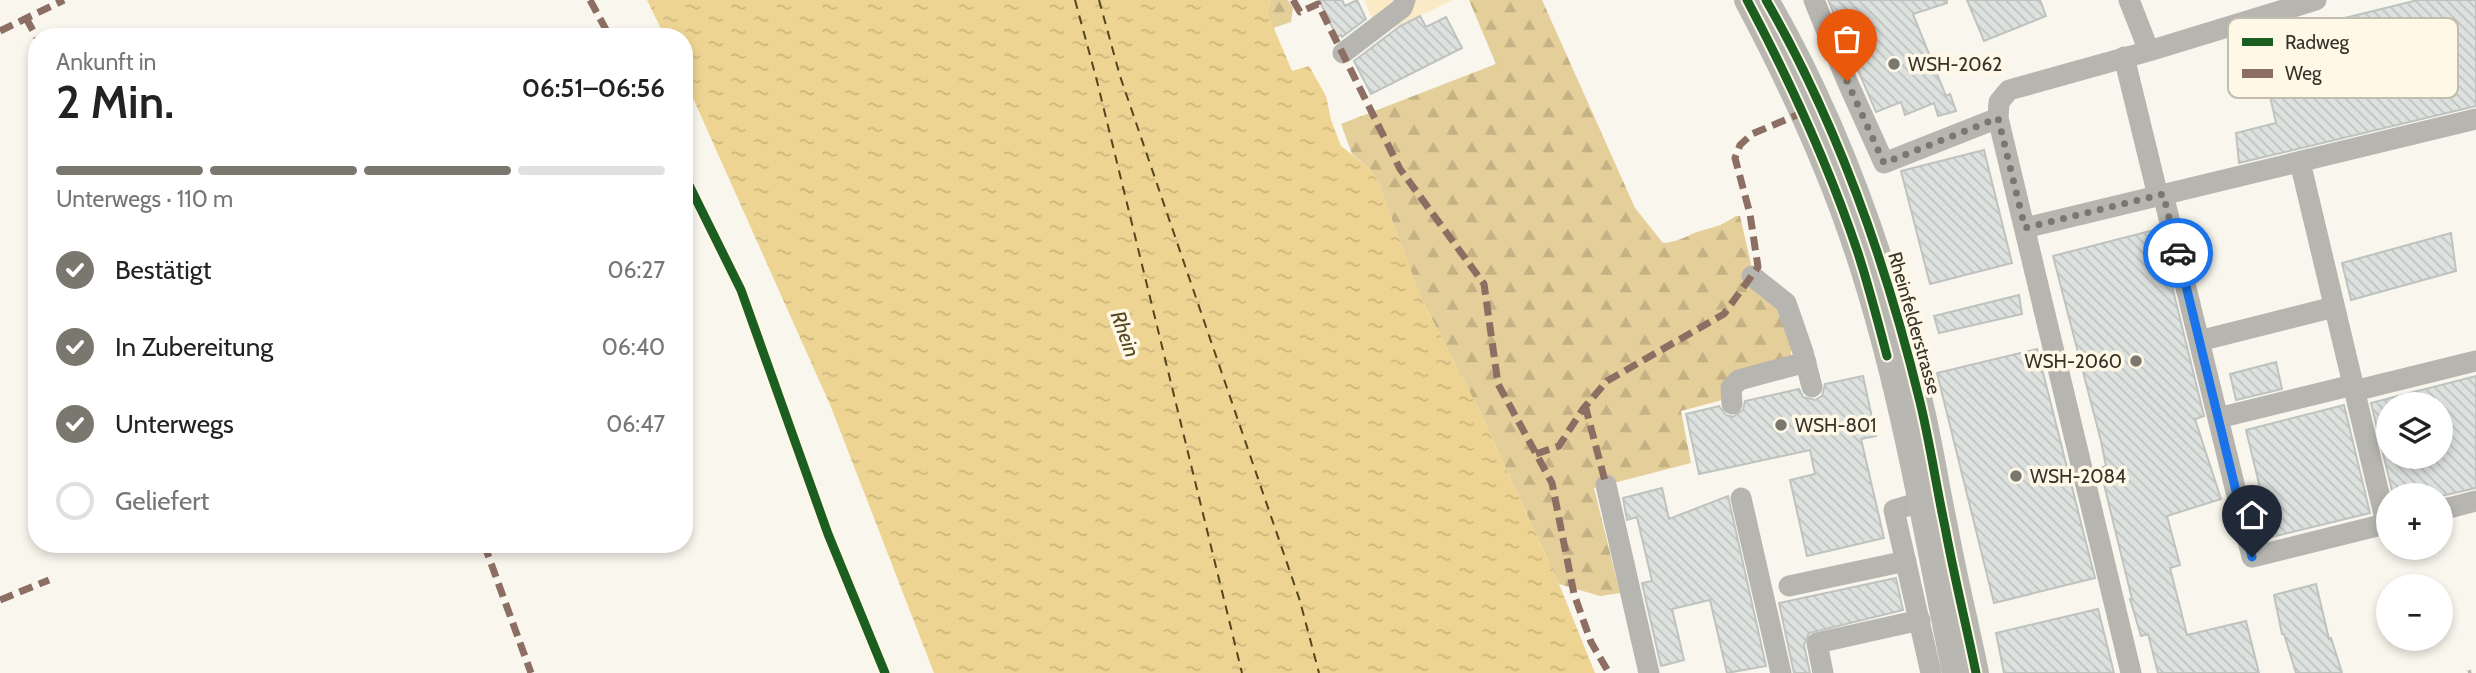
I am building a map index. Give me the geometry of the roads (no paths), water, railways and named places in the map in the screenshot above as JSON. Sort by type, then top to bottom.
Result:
[{"type":"main road","name":"Rheinfelderstrasse","points":[[1747,0],[1804,112],[1858,253],[1976,673]]},
{"type":"main road","name":"Rheinfelderstrasse","points":[[1766,0],[1794,48],[1822,110],[1868,222],[1902,330],[1918,392],[1929,499],[1955,673]]},
{"type":"lane","points":[[1343,53],[1402,8],[1405,0]]},
{"type":"lane","points":[[1814,0],[1884,163],[1998,118]]},
{"type":"lane","points":[[2129,0],[2149,51]]},
{"type":"lane","points":[[2245,18],[2283,5],[2316,0]]},
{"type":"lane","points":[[2131,673],[1998,118],[1999,102],[2009,90],[2149,51],[2228,24]]},
{"type":"lane","points":[[2124,57],[2199,341],[2252,557],[2376,526]]},
{"type":"lane","points":[[2025,228],[2476,119]]},
{"type":"lane","points":[[2300,162],[2377,483]]},
{"type":"lane","points":[[1752,276],[1786,303],[1812,387]]},
{"type":"lane","points":[[2199,341],[2334,307]]},
{"type":"lane","points":[[2218,418],[2476,361]]},
{"type":"lane","points":[[1732,404],[1731,388],[1739,380],[1806,362]]},
{"type":"lane","points":[[1606,485],[1649,673]]},
{"type":"lane","points":[[1741,498],[1781,673]]},
{"type":"lane","points":[[1929,499],[1894,510],[1931,673]]},
{"type":"lane","points":[[2453,507],[2476,501]]},
{"type":"lane","points":[[1789,586],[1906,561]]},
{"type":"lane","points":[[1823,673],[1817,643],[1920,620]]},
{"type":"water","name":"Rhein","points":[[647,0],[1271,0],[1267,12],[1292,71],[1309,66],[1326,96],[1331,120],[1341,146],[1370,169],[1378,182],[1422,300],[1480,412],[1559,584],[1595,673],[934,673],[831,407],[693,98],[693,28],[661,28]]},
{"type":"railway","points":[[2468,673],[2476,671]]},
{"type":"place","name":"WSH-2062","points":[[1894,64]]},
{"type":"place","name":"WSH-2060","points":[[2136,361]]},
{"type":"place","name":"WSH-801","points":[[1781,425]]},
{"type":"place","name":"WSH-2084","points":[[2016,476]]}]
